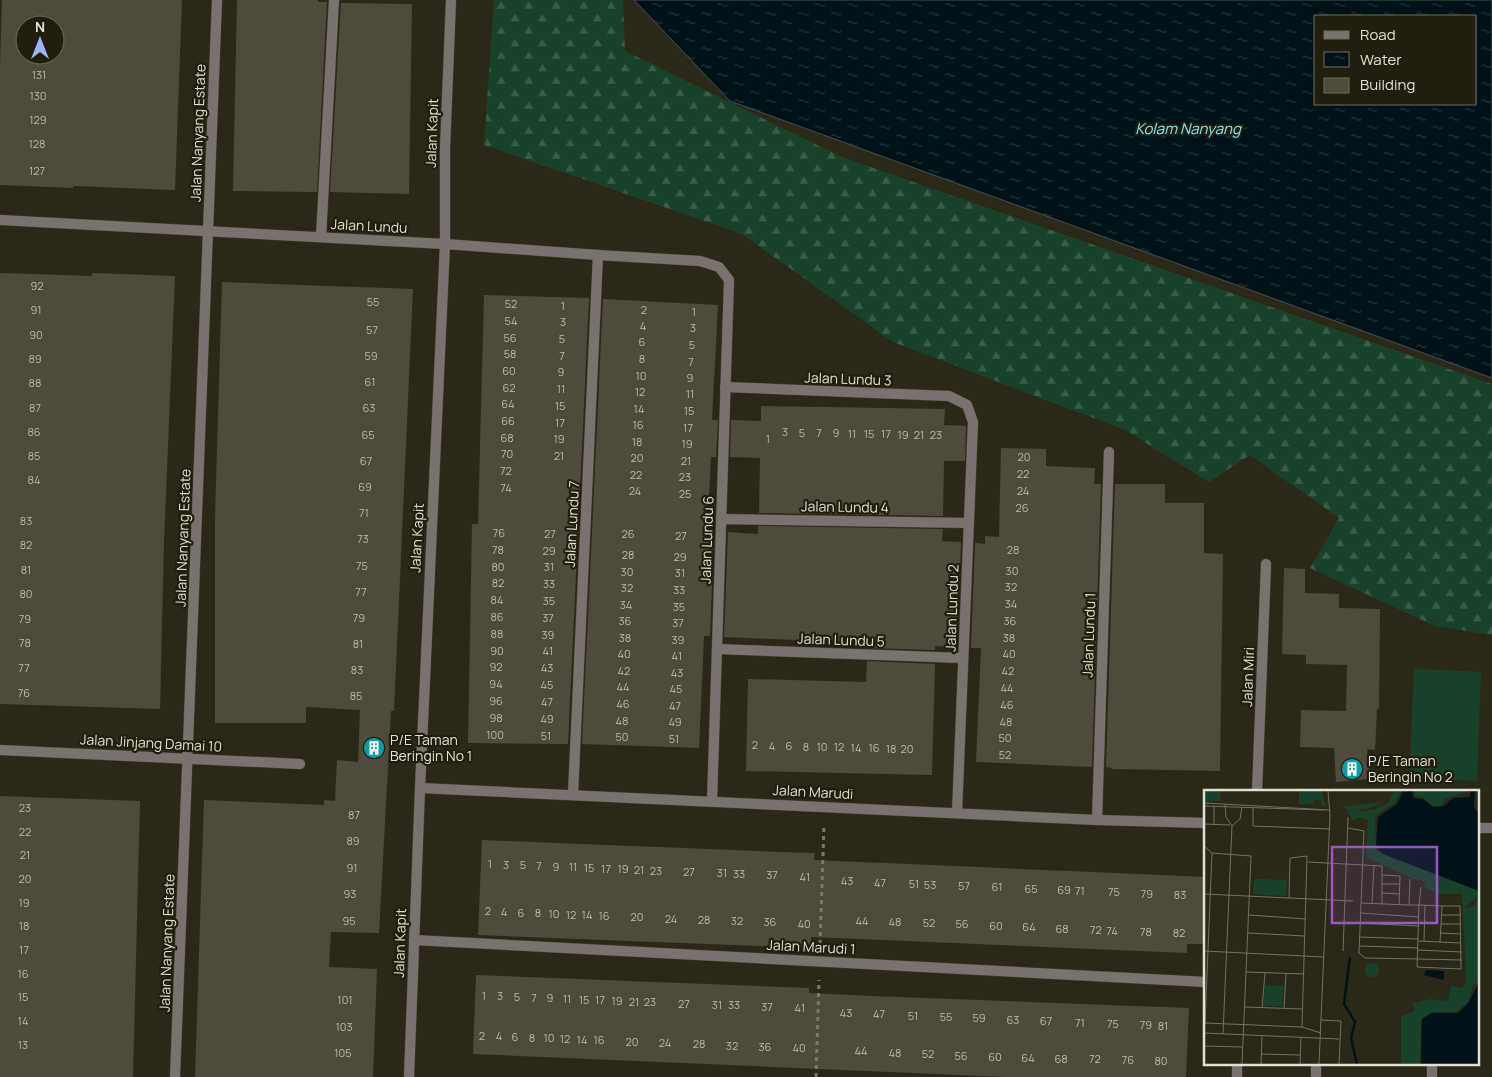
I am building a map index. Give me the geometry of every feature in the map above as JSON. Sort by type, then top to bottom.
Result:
[{"type":"street","name":"Jalan Nanyang Estate","points":[[176,1077],[217,0]]},
{"type":"street","points":[[322,237],[334,0]]},
{"type":"street","name":"Jalan Kapit","points":[[410,1077],[420,788],[444,244],[444,149],[451,0]]},
{"type":"street","name":"Jalan Lundu","points":[[0,220],[444,244],[700,261],[719,267],[729,280]]},
{"type":"street","name":"Jalan Lundu 7","points":[[573,794],[598,255]]},
{"type":"street","name":"Jalan Lundu 6","points":[[712,801],[729,280]]},
{"type":"street","name":"Jalan Lundu 3","points":[[725,387],[949,396],[967,405]]},
{"type":"street","name":"Jalan Lundu 2","points":[[957,813],[973,422],[967,405]]},
{"type":"street","name":"Jalan Lundu 1","points":[[1097,820],[1109,452]]},
{"type":"street","name":"Jalan Lundu 4","points":[[721,519],[968,523]]},
{"type":"street","name":"Jalan Miri","points":[[1257,790],[1266,564]]},
{"type":"street","name":"Jalan Lundu 5","points":[[717,649],[963,658]]},
{"type":"street","name":"Jalan Jinjang Damai 10","points":[[0,750],[300,764]]},
{"type":"street","name":"Jalan Marudi","points":[[420,788],[1097,820],[1204,823]]},
{"type":"street","name":"Jalan Marudi 1","points":[[414,940],[1204,982]]},
{"type":"street","points":[[1237,1064],[1237,1077]]},
{"type":"street","points":[[1316,1064],[1316,1077]]},
{"type":"street","points":[[1432,1064],[1432,1077]]},
{"type":"green space","points":[[494,0],[623,0],[625,51],[842,157],[1492,384],[1492,635],[1435,626],[1310,568],[1339,518],[1250,455],[1209,482],[1125,430],[893,342],[742,234],[484,145]]},
{"type":"green space","points":[[1414,669],[1481,672],[1477,781],[1409,778]]},
{"type":"water","name":"Kolam Nanyang","points":[[634,0],[1492,0],[1492,378],[730,101]]},
{"type":"building","points":[[2,0],[182,0],[175,190],[0,185]]},
{"type":"building","points":[[237,0],[318,0],[318,2],[327,2],[317,192],[233,191]]},
{"type":"building","points":[[341,3],[412,4],[409,194],[330,192]]},
{"type":"building","points":[[0,273],[92,276],[92,273],[175,276],[164,542],[160,709],[0,704]]},
{"type":"building","points":[[222,282],[413,289],[394,711],[391,711],[379,933],[331,932],[329,967],[377,969],[373,1077],[195,1077],[204,800],[324,805],[324,800],[335,801],[337,760],[358,762],[360,710],[306,707],[306,723],[215,723],[215,517]]},
{"type":"building","points":[[484,295],[589,298],[568,744],[468,743],[472,524],[478,524]]},
{"type":"building","points":[[603,299],[718,305],[712,420],[718,420],[716,457],[711,457],[707,531],[714,531],[710,636],[704,636],[699,748],[582,744]]},
{"type":"building","points":[[761,406],[945,409],[944,425],[966,426],[965,461],[944,461],[943,516],[759,513],[760,458],[730,457],[731,420],[761,421]]},
{"type":"building","points":[[1001,448],[1046,449],[1046,466],[1095,468],[1094,484],[1101,484],[1092,767],[976,762],[981,648],[971,648],[975,543],[985,544],[985,536],[999,537]]},
{"type":"building","points":[[1115,484],[1165,484],[1165,503],[1204,503],[1204,553],[1223,554],[1220,771],[1112,769],[1106,767]]},
{"type":"building","points":[[758,526],[943,529],[942,541],[961,542],[957,647],[935,646],[935,650],[867,648],[868,643],[724,637],[728,532],[758,534]]},
{"type":"building","points":[[1284,568],[1305,569],[1305,593],[1339,594],[1339,608],[1380,609],[1379,709],[1377,709],[1375,750],[1367,749],[1370,779],[1336,782],[1334,748],[1300,747],[1301,710],[1346,711],[1347,665],[1306,664],[1306,655],[1282,654]]},
{"type":"building","points":[[867,661],[935,664],[932,775],[746,771],[748,679],[866,682]]},
{"type":"building","points":[[0,796],[140,801],[133,1077],[0,1077]]},
{"type":"building","points":[[482,840],[815,853],[814,860],[1204,877],[1204,944],[1187,944],[1187,953],[811,937],[811,948],[478,935]]},
{"type":"building","points":[[476,975],[809,988],[809,993],[872,996],[1189,1008],[1186,1077],[1005,1077],[473,1054]]},
{"type":"place","name":"P/E Taman Beringin No 1","points":[[374,748]]},
{"type":"place","name":"P/E Taman Beringin No 2","points":[[1352,769]]}]
